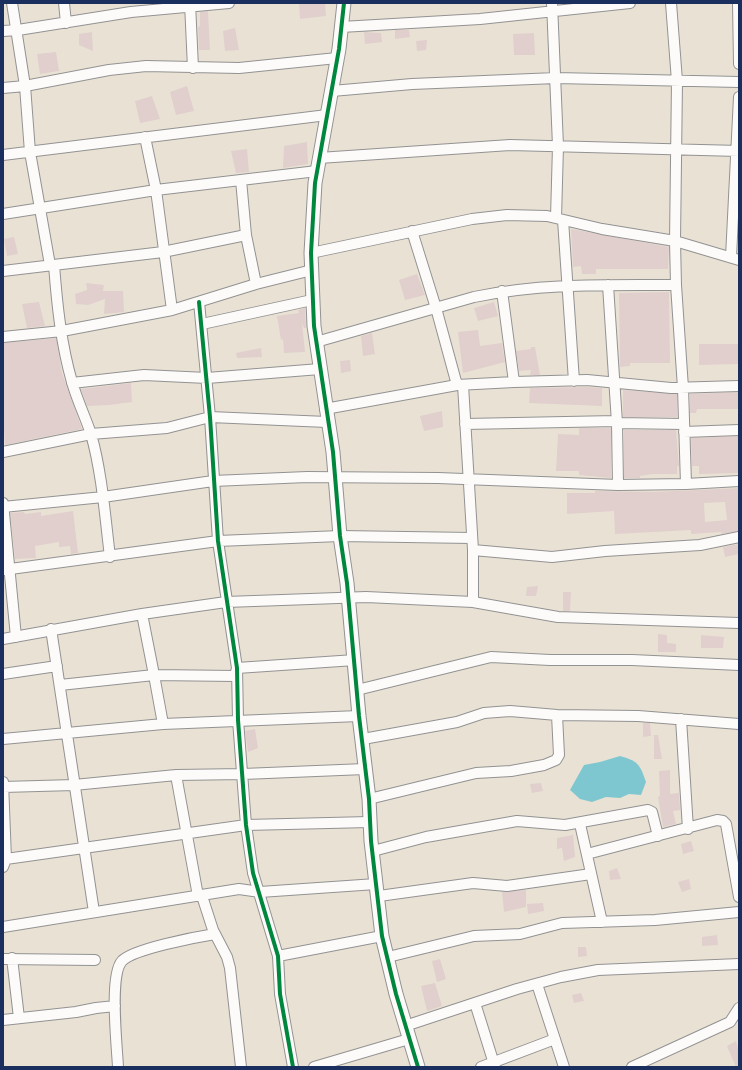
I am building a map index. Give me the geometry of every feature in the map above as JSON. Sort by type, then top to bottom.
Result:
[{"type":"street","points":[[12,3],[18,30],[25,86],[30,152],[52,265],[57,308],[72,383],[91,434],[103,497],[110,557]]},
{"type":"street","points":[[64,3],[66,23]]},
{"type":"street","points":[[3,31],[66,23],[131,12],[190,5],[229,3]]},
{"type":"street","points":[[344,3],[332,91],[317,171],[311,253],[312,300],[316,342],[335,476],[340,536],[355,660],[359,716],[370,799],[370,822],[382,936],[405,1026],[418,1067]]},
{"type":"street","points":[[341,27],[480,19],[552,7],[630,3]]},
{"type":"street","points":[[671,3],[677,81],[675,240],[676,285],[683,388],[686,484]]},
{"type":"street","points":[[738,3],[739,64]]},
{"type":"street","points":[[190,5],[193,68]]},
{"type":"street","points":[[552,7],[556,78],[559,219],[574,381]]},
{"type":"street","points":[[3,88],[25,86],[117,69],[146,66],[239,68],[337,58]]},
{"type":"street","points":[[332,91],[412,84],[556,78],[739,82]]},
{"type":"street","points":[[311,253],[472,219],[500,216],[547,216],[602,229],[675,240],[735,259],[739,97]]},
{"type":"street","points":[[3,155],[327,115]]},
{"type":"street","points":[[145,137],[156,190],[163,252],[172,310]]},
{"type":"street","points":[[319,158],[510,145],[738,151]]},
{"type":"street","points":[[3,214],[156,190],[317,171]]},
{"type":"street","points":[[241,180],[246,235],[256,284]]},
{"type":"street","points":[[412,231],[460,385],[465,424],[467,480],[472,538],[473,602]]},
{"type":"street","points":[[3,271],[163,252],[246,235]]},
{"type":"street","points":[[3,337],[62,331],[172,310],[256,284],[312,270]]},
{"type":"street","points":[[608,285],[617,422],[618,485]]},
{"type":"street","points":[[316,342],[502,291],[566,286],[676,285]]},
{"type":"street","points":[[502,291],[514,382]]},
{"type":"street","points":[[202,324],[312,300]]},
{"type":"street","points":[[199,302],[210,417],[218,542],[237,668],[238,720],[246,825],[253,873],[260,892],[278,956],[283,1015],[293,1067]]},
{"type":"street","points":[[72,383],[144,375],[206,378],[320,369]]},
{"type":"street","points":[[326,409],[460,385],[574,381],[671,388],[739,386]]},
{"type":"street","points":[[3,452],[91,434],[167,428],[210,417],[327,422]]},
{"type":"street","points":[[465,424],[617,422],[684,428],[739,430]]},
{"type":"street","points":[[3,507],[103,497],[213,481],[335,476],[618,485],[686,484],[739,481]]},
{"type":"street","points":[[3,503],[6,570],[16,637]]},
{"type":"street","points":[[6,570],[218,542],[340,536],[472,538]]},
{"type":"street","points":[[472,550],[552,557],[605,551],[700,546],[739,537]]},
{"type":"street","points":[[3,639],[51,629],[226,602],[348,597],[448,599],[558,617],[739,623]]},
{"type":"street","points":[[142,614],[163,724]]},
{"type":"street","points":[[51,629],[94,912]]},
{"type":"street","points":[[357,690],[491,657],[739,665]]},
{"type":"street","points":[[237,668],[355,660]]},
{"type":"street","points":[[3,674],[57,666]]},
{"type":"street","points":[[60,685],[154,675],[235,676],[237,668]]},
{"type":"street","points":[[363,739],[457,722],[484,713],[510,711],[557,715],[638,716],[739,724]]},
{"type":"street","points":[[370,799],[476,773],[511,771],[544,765],[556,760],[560,755],[557,715]]},
{"type":"street","points":[[3,739],[163,724],[359,716]]},
{"type":"street","points":[[680,719],[688,828]]},
{"type":"street","points":[[3,787],[74,785],[176,775],[365,769]]},
{"type":"street","points":[[176,775],[186,834],[200,896],[215,934],[227,957],[230,968],[241,1067]]},
{"type":"street","points":[[3,781],[5,863],[84,848],[246,825],[370,822]]},
{"type":"street","points":[[373,851],[426,837],[517,821],[565,825],[580,824],[648,810],[652,812],[658,836]]},
{"type":"street","points":[[586,854],[717,820],[723,821],[726,824],[739,897]]},
{"type":"street","points":[[580,824],[602,922]]},
{"type":"street","points":[[3,927],[239,890],[260,892],[378,890],[473,883],[507,886],[591,874]]},
{"type":"street","points":[[388,957],[474,936],[520,934],[562,924],[655,920],[739,912]]},
{"type":"street","points":[[118,1067],[115,1006],[116,972],[120,962],[127,956],[194,937],[215,934]]},
{"type":"street","points":[[278,956],[382,936]]},
{"type":"street","points":[[18,1018],[8,958],[95,960]]},
{"type":"street","points":[[405,1026],[537,984],[598,970],[739,964]]},
{"type":"street","points":[[537,984],[564,1067]]},
{"type":"street","points":[[476,1003],[494,1065]]},
{"type":"street","points":[[3,1020],[115,1006]]},
{"type":"street","points":[[632,1067],[730,1022],[739,1008]]},
{"type":"street","points":[[314,1067],[342,1063],[409,1039]]},
{"type":"street","points":[[481,1067],[494,1065],[555,1039]]},
{"type":"water","points":[[620,756],[635,762],[640,767],[646,782],[641,795],[629,794],[620,798],[606,797],[592,802],[580,799],[570,790],[584,765]]},
{"type":"building","points":[[299,3],[325,3],[326,16],[300,19]]},
{"type":"building","points":[[208,11],[210,50],[199,50],[198,27],[200,26],[200,12]]},
{"type":"building","points":[[235,28],[239,50],[225,51],[223,31]]},
{"type":"building","points":[[395,30],[409,30],[410,37],[395,39]]},
{"type":"building","points":[[92,32],[93,51],[79,45],[79,34]]},
{"type":"building","points":[[364,32],[381,33],[382,42],[365,44]]},
{"type":"building","points":[[534,33],[535,55],[514,55],[513,34]]},
{"type":"building","points":[[427,40],[426,50],[417,51],[416,41]]},
{"type":"building","points":[[56,52],[59,71],[40,74],[37,54]]},
{"type":"building","points":[[187,86],[194,111],[176,115],[170,92]]},
{"type":"building","points":[[152,96],[160,119],[140,123],[135,101]]},
{"type":"building","points":[[307,142],[308,164],[283,168],[284,146]]},
{"type":"building","points":[[247,149],[249,172],[236,173],[231,151]]},
{"type":"building","points":[[571,229],[669,247],[668,269],[596,269],[596,274],[582,274],[581,266],[573,267]]},
{"type":"building","points":[[14,237],[18,254],[7,256],[4,239]]},
{"type":"building","points":[[417,274],[425,295],[405,300],[399,280]]},
{"type":"building","points":[[86,283],[104,285],[103,291],[123,291],[124,312],[104,314],[105,299],[88,305],[76,304],[75,294],[87,290]]},
{"type":"building","points":[[669,292],[670,363],[630,363],[630,366],[620,367],[619,293]]},
{"type":"building","points":[[39,302],[45,326],[27,328],[22,304]]},
{"type":"building","points":[[494,302],[498,316],[478,321],[474,308]]},
{"type":"building","points":[[305,308],[306,328],[304,328],[302,323],[305,352],[284,353],[283,339],[281,340],[277,316],[299,313],[298,310]]},
{"type":"building","points":[[478,330],[480,346],[502,343],[505,362],[463,373],[458,332]]},
{"type":"building","points":[[372,333],[375,354],[363,356],[361,336]]},
{"type":"building","points":[[56,338],[62,373],[82,429],[5,445],[3,415],[3,343]]},
{"type":"building","points":[[699,344],[739,344],[739,364],[699,365]]},
{"type":"building","points":[[531,347],[535,347],[540,375],[530,375],[531,370],[519,371],[516,351],[531,349]]},
{"type":"building","points":[[261,348],[262,357],[237,358],[236,353]]},
{"type":"building","points":[[350,360],[351,371],[341,373],[340,361]]},
{"type":"building","points":[[131,383],[132,402],[109,405],[87,406],[81,389]]},
{"type":"building","points":[[530,388],[602,388],[602,406],[529,403]]},
{"type":"building","points":[[623,390],[677,394],[677,417],[623,417]]},
{"type":"building","points":[[739,392],[739,409],[697,409],[696,413],[690,413],[690,394]]},
{"type":"building","points":[[442,411],[443,427],[424,431],[420,416]]},
{"type":"building","points":[[579,428],[611,428],[611,478],[579,475],[579,471],[556,471],[558,434],[579,435]]},
{"type":"building","points":[[624,430],[676,430],[679,466],[677,466],[677,474],[652,474],[640,476],[640,478],[624,478]]},
{"type":"building","points":[[739,436],[739,473],[699,474],[699,466],[692,466],[691,438]]},
{"type":"building","points":[[739,488],[739,531],[722,534],[721,532],[691,534],[691,530],[615,534],[614,511],[567,514],[567,493],[595,493],[595,491],[654,492]],"holes":[[[725,502],[727,520],[705,522],[704,503]]]},
{"type":"building","points":[[73,511],[78,553],[71,554],[70,546],[59,547],[59,542],[35,546],[36,558],[15,559],[10,513],[24,512],[25,514],[41,512],[41,516]]},
{"type":"building","points":[[739,544],[739,554],[725,557],[723,547]]},
{"type":"building","points":[[538,586],[536,596],[526,596],[527,587]]},
{"type":"building","points":[[563,592],[571,592],[570,611],[563,611]]},
{"type":"building","points":[[658,634],[667,635],[667,643],[676,644],[676,652],[658,652]]},
{"type":"building","points":[[701,635],[724,637],[723,648],[701,648]]},
{"type":"building","points":[[643,723],[650,723],[651,736],[643,737]]},
{"type":"building","points":[[255,729],[258,748],[248,752],[245,731]]},
{"type":"building","points":[[654,735],[658,735],[662,759],[654,759]]},
{"type":"building","points":[[670,770],[670,794],[679,793],[680,810],[673,811],[676,824],[663,827],[658,797],[660,796],[659,771]]},
{"type":"building","points":[[541,783],[543,791],[532,793],[530,784]]},
{"type":"building","points":[[573,835],[575,857],[564,861],[562,848],[557,849],[557,838]]},
{"type":"building","points":[[691,841],[694,851],[683,854],[681,844]]},
{"type":"building","points":[[617,868],[621,879],[610,880],[609,871]]},
{"type":"building","points":[[689,879],[691,889],[682,892],[678,882]]},
{"type":"building","points":[[526,890],[526,907],[504,912],[502,892]]},
{"type":"building","points":[[543,903],[544,911],[528,914],[527,904]]},
{"type":"building","points":[[717,935],[718,945],[702,946],[702,937]]},
{"type":"building","points":[[578,947],[586,947],[587,956],[578,957]]},
{"type":"building","points":[[440,959],[446,979],[437,982],[432,961]]},
{"type":"building","points":[[435,983],[442,1006],[427,1011],[421,986]]},
{"type":"building","points":[[581,993],[584,1001],[574,1003],[572,995]]},
{"type":"building","points":[[736,1041],[739,1052],[739,1067],[736,1067],[727,1046]]},
{"type":"cycle path","points":[[344,3],[339,49],[315,183],[311,253],[314,326],[333,452],[340,536],[347,583],[359,716],[369,799],[371,841],[382,936],[396,994],[418,1067]]},
{"type":"cycle path","points":[[199,302],[210,417],[218,541],[237,668],[238,720],[246,825],[253,873],[278,956],[280,994],[293,1067]]}]
